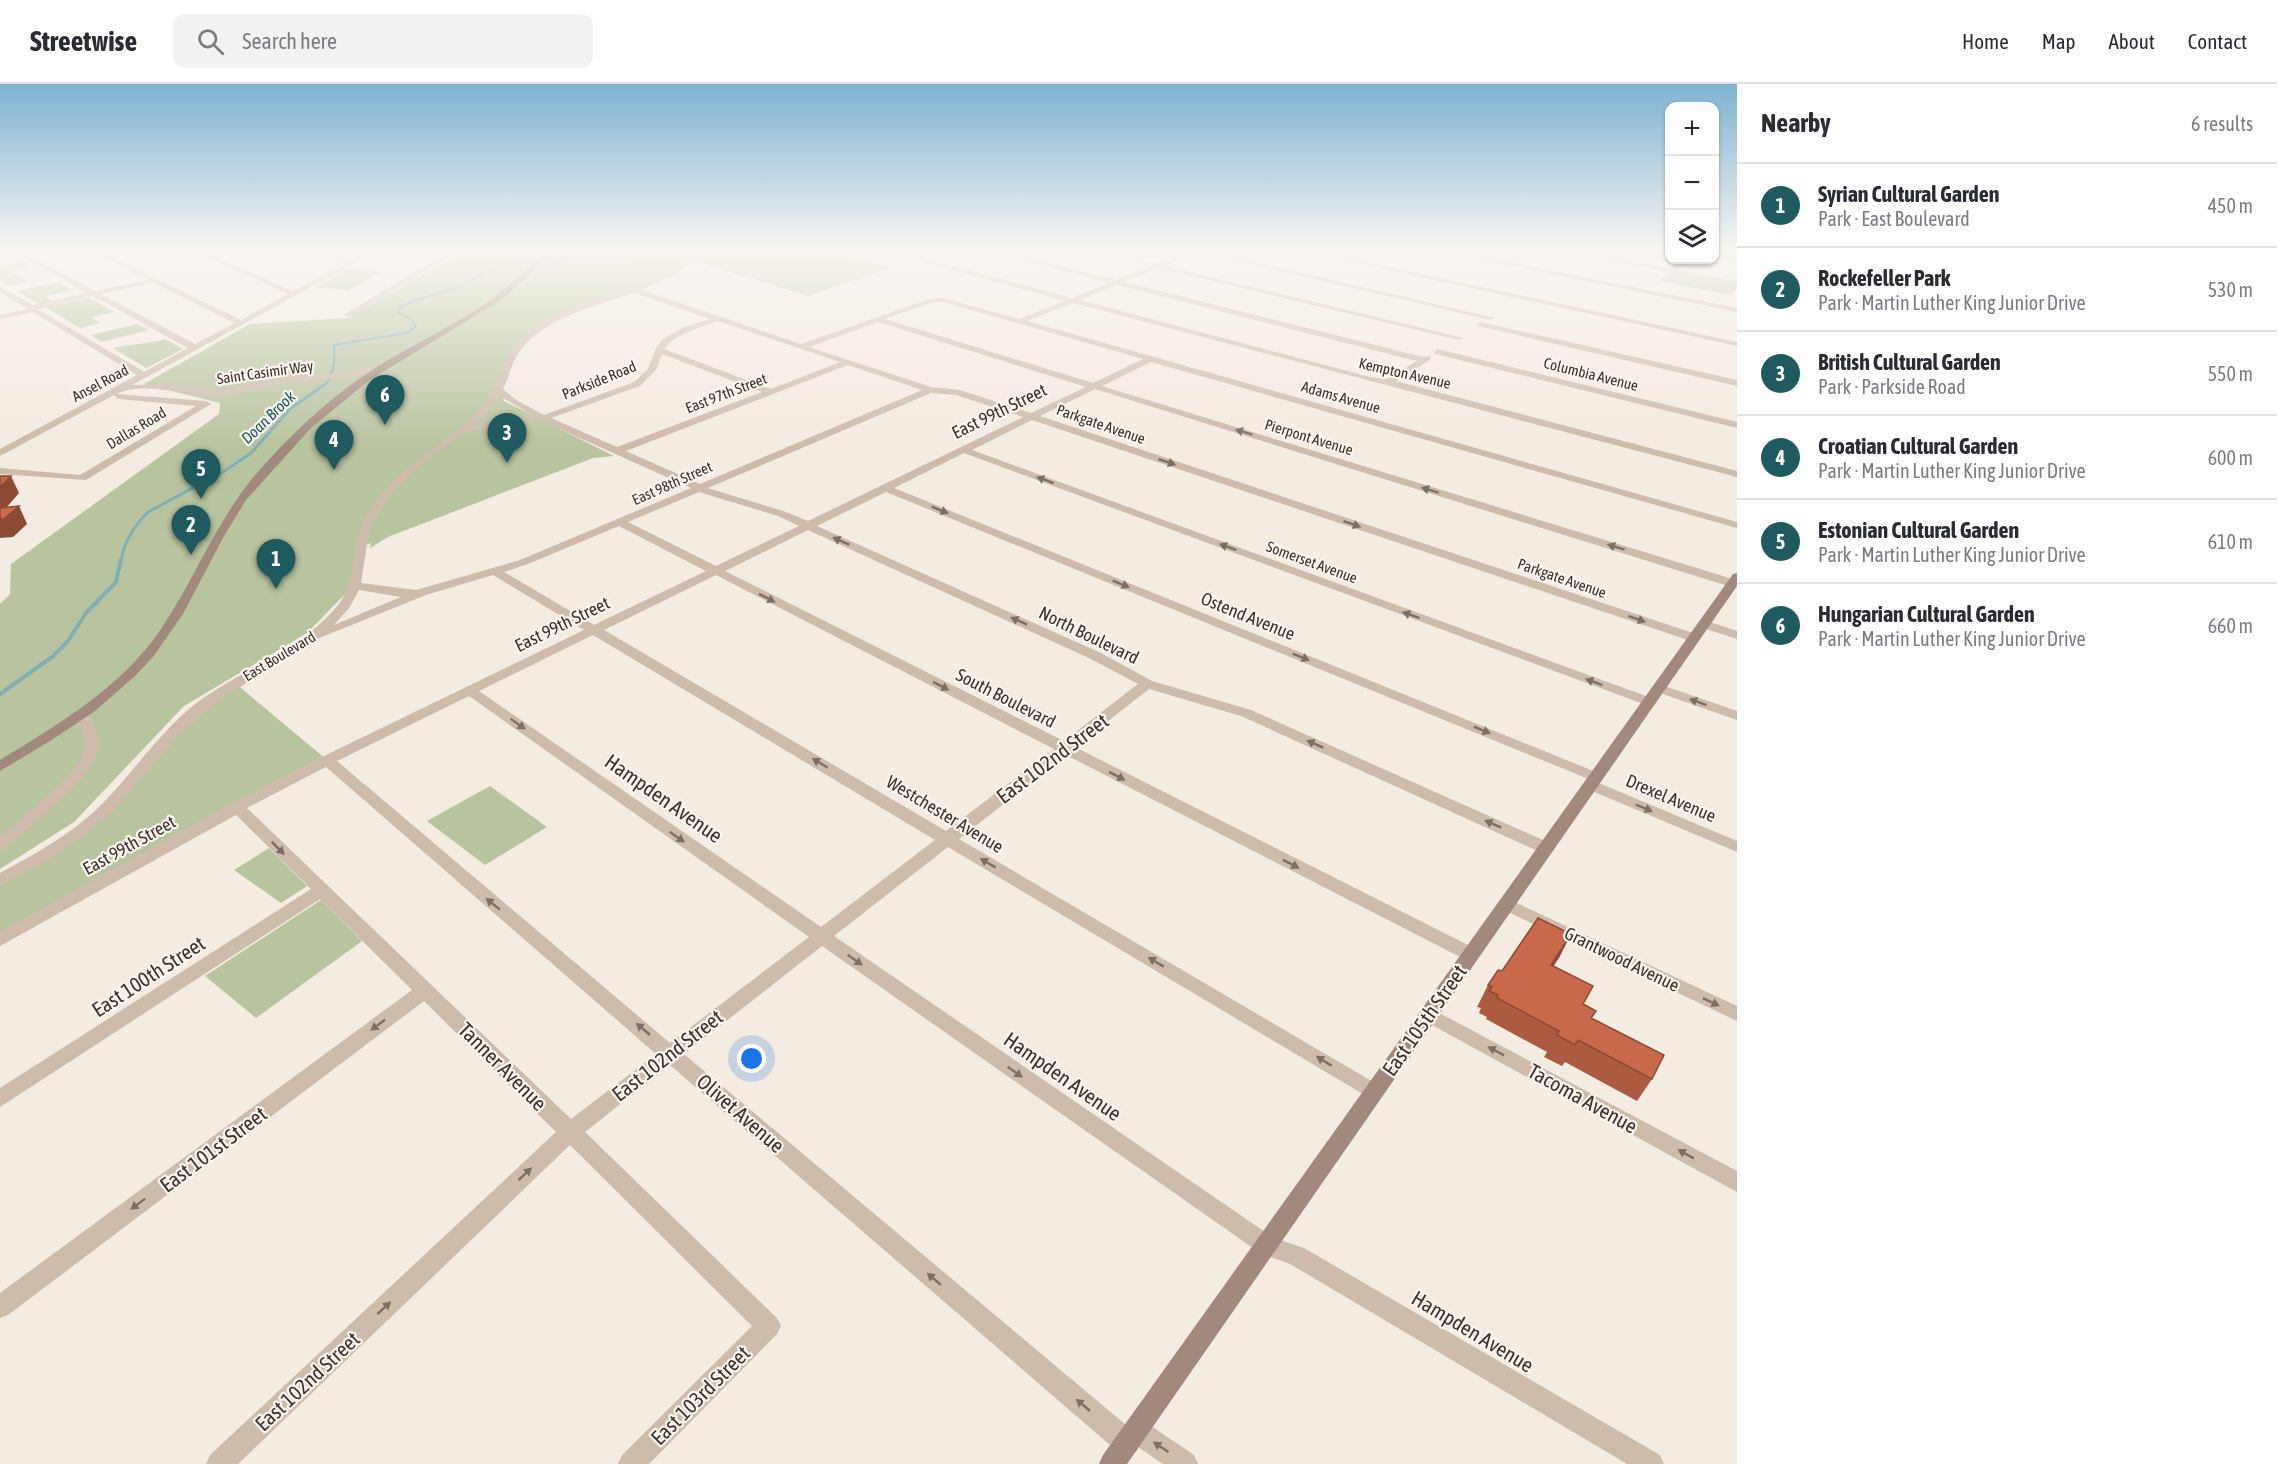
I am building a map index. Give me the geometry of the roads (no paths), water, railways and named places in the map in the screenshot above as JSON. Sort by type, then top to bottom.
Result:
[{"type":"main road","points":[[0,766],[82,713],[123,680],[153,649],[252,484],[304,430],[359,383],[468,316]]},
{"type":"main road","name":"East 105th Street","points":[[1112,1464],[1268,1246],[1373,1092],[1735,580]]},
{"type":"street","points":[[44,316],[143,375]]},
{"type":"street","points":[[135,316],[195,348]]},
{"type":"street","points":[[229,316],[242,323]]},
{"type":"street","name":"Ansel Road","points":[[0,453],[254,316]]},
{"type":"street","name":"East Boulevard","points":[[0,880],[50,852],[96,817],[164,741],[219,693],[313,639],[344,606],[354,585],[364,531],[392,486],[429,453],[466,428],[500,391],[505,371],[516,350],[525,340],[565,316]]},
{"type":"street","name":"Parkgate Avenue","points":[[709,316],[930,390],[957,392],[1694,638]]},
{"type":"street","name":"Adams Avenue","points":[[876,320],[887,316]]},
{"type":"street","name":"Adams Avenue","points":[[998,316],[1737,525]]},
{"type":"street","points":[[1019,322],[1032,316]]},
{"type":"street","name":"Kempton Avenue","points":[[1133,316],[1737,474]]},
{"type":"street","points":[[1250,316],[1424,360]]},
{"type":"street","points":[[1400,316],[1737,383]]},
{"type":"street","points":[[1389,382],[1491,318],[1484,316]]},
{"type":"street","points":[[1610,316],[1737,344]]},
{"type":"street","name":"Parkside Road","points":[[466,428],[543,418],[637,384],[652,370],[658,350],[676,334],[717,319]]},
{"type":"street","points":[[800,347],[876,320]]},
{"type":"street","name":"Pierpont Avenue","points":[[876,320],[1735,580]]},
{"type":"street","points":[[658,350],[771,392]]},
{"type":"street","name":"Columbia Avenue","points":[[1438,352],[1737,425]]},
{"type":"street","name":"East 99th Street","points":[[0,940],[237,807],[327,760],[1150,359]]},
{"type":"street","name":"East 97th Street","points":[[617,451],[846,363]]},
{"type":"street","name":"Saint Casimir Way","points":[[119,389],[161,387],[220,393],[341,376],[383,367]]},
{"type":"street","points":[[341,376],[359,383]]},
{"type":"street","name":"East 98th Street","points":[[313,639],[422,592],[496,572],[622,523],[930,390]]},
{"type":"street","name":"North Boulevard","points":[[500,391],[513,402],[543,418],[700,488],[733,501],[782,514],[1096,656],[1147,684],[1171,693],[1246,713],[1546,848]]},
{"type":"street","name":"Dallas Road","points":[[0,471],[82,478],[206,404],[106,395]]},
{"type":"street","name":"Somerset Avenue","points":[[964,450],[1649,702]]},
{"type":"street","name":"Ostend Avenue","points":[[886,488],[1593,781]]},
{"type":"street","name":"South Boulevard","points":[[622,523],[1470,954]]},
{"type":"street","name":"Westchester Avenue","points":[[496,572],[1373,1092]]},
{"type":"street","name":"East 98th Street","points":[[354,585],[398,593],[422,592]]},
{"type":"street","points":[[1704,624],[1737,635]]},
{"type":"street","name":"East 102nd Street","points":[[219,1464],[570,1132],[1147,684]]},
{"type":"street","points":[[1659,688],[1737,716]]},
{"type":"street","name":"Hampden Avenue","points":[[470,691],[1268,1246],[1296,1255],[1651,1464]]},
{"type":"street","points":[[0,846],[86,765],[93,742],[90,728],[82,713]]},
{"type":"street","name":"Olivet Avenue","points":[[327,760],[467,884],[1132,1437],[1185,1464]]},
{"type":"street","name":"Drexel Avenue","points":[[1593,781],[1737,847]]},
{"type":"street","name":"Tanner Avenue","points":[[237,807],[769,1326]]},
{"type":"street","name":"East 100th Street","points":[[0,1099],[321,890]]},
{"type":"street","name":"Grantwood Avenue","points":[[1506,904],[1737,1014]]},
{"type":"street","name":"East 101st Street","points":[[0,1307],[425,990]]},
{"type":"street","name":"Tacoma Avenue","points":[[1428,1014],[1737,1182]]},
{"type":"street","name":"East 103rd Street","points":[[631,1464],[769,1326]]},
{"type":"waterway","name":"Doan Brook","points":[[324,385],[332,373],[334,345],[407,333],[416,326],[406,316]]},
{"type":"waterway","name":"Doan Brook","points":[[121,561],[131,534],[148,512],[223,472],[251,453],[290,409],[324,385]]},
{"type":"waterway","name":"Doan Brook","points":[[0,694],[52,657],[68,641],[86,613],[116,582],[121,559]]},
{"type":"place","name":"Hungarian Cultural Garden","points":[[385,425]]},
{"type":"place","name":"British Cultural Garden","points":[[507,463]]},
{"type":"place","name":"Croatian Cultural Garden","points":[[334,470]]},
{"type":"place","name":"Estonian Cultural Garden","points":[[201,499]]},
{"type":"place","name":"Rockefeller Park","points":[[191,555]]},
{"type":"place","name":"Syrian Cultural Garden","points":[[276,589]]}]
